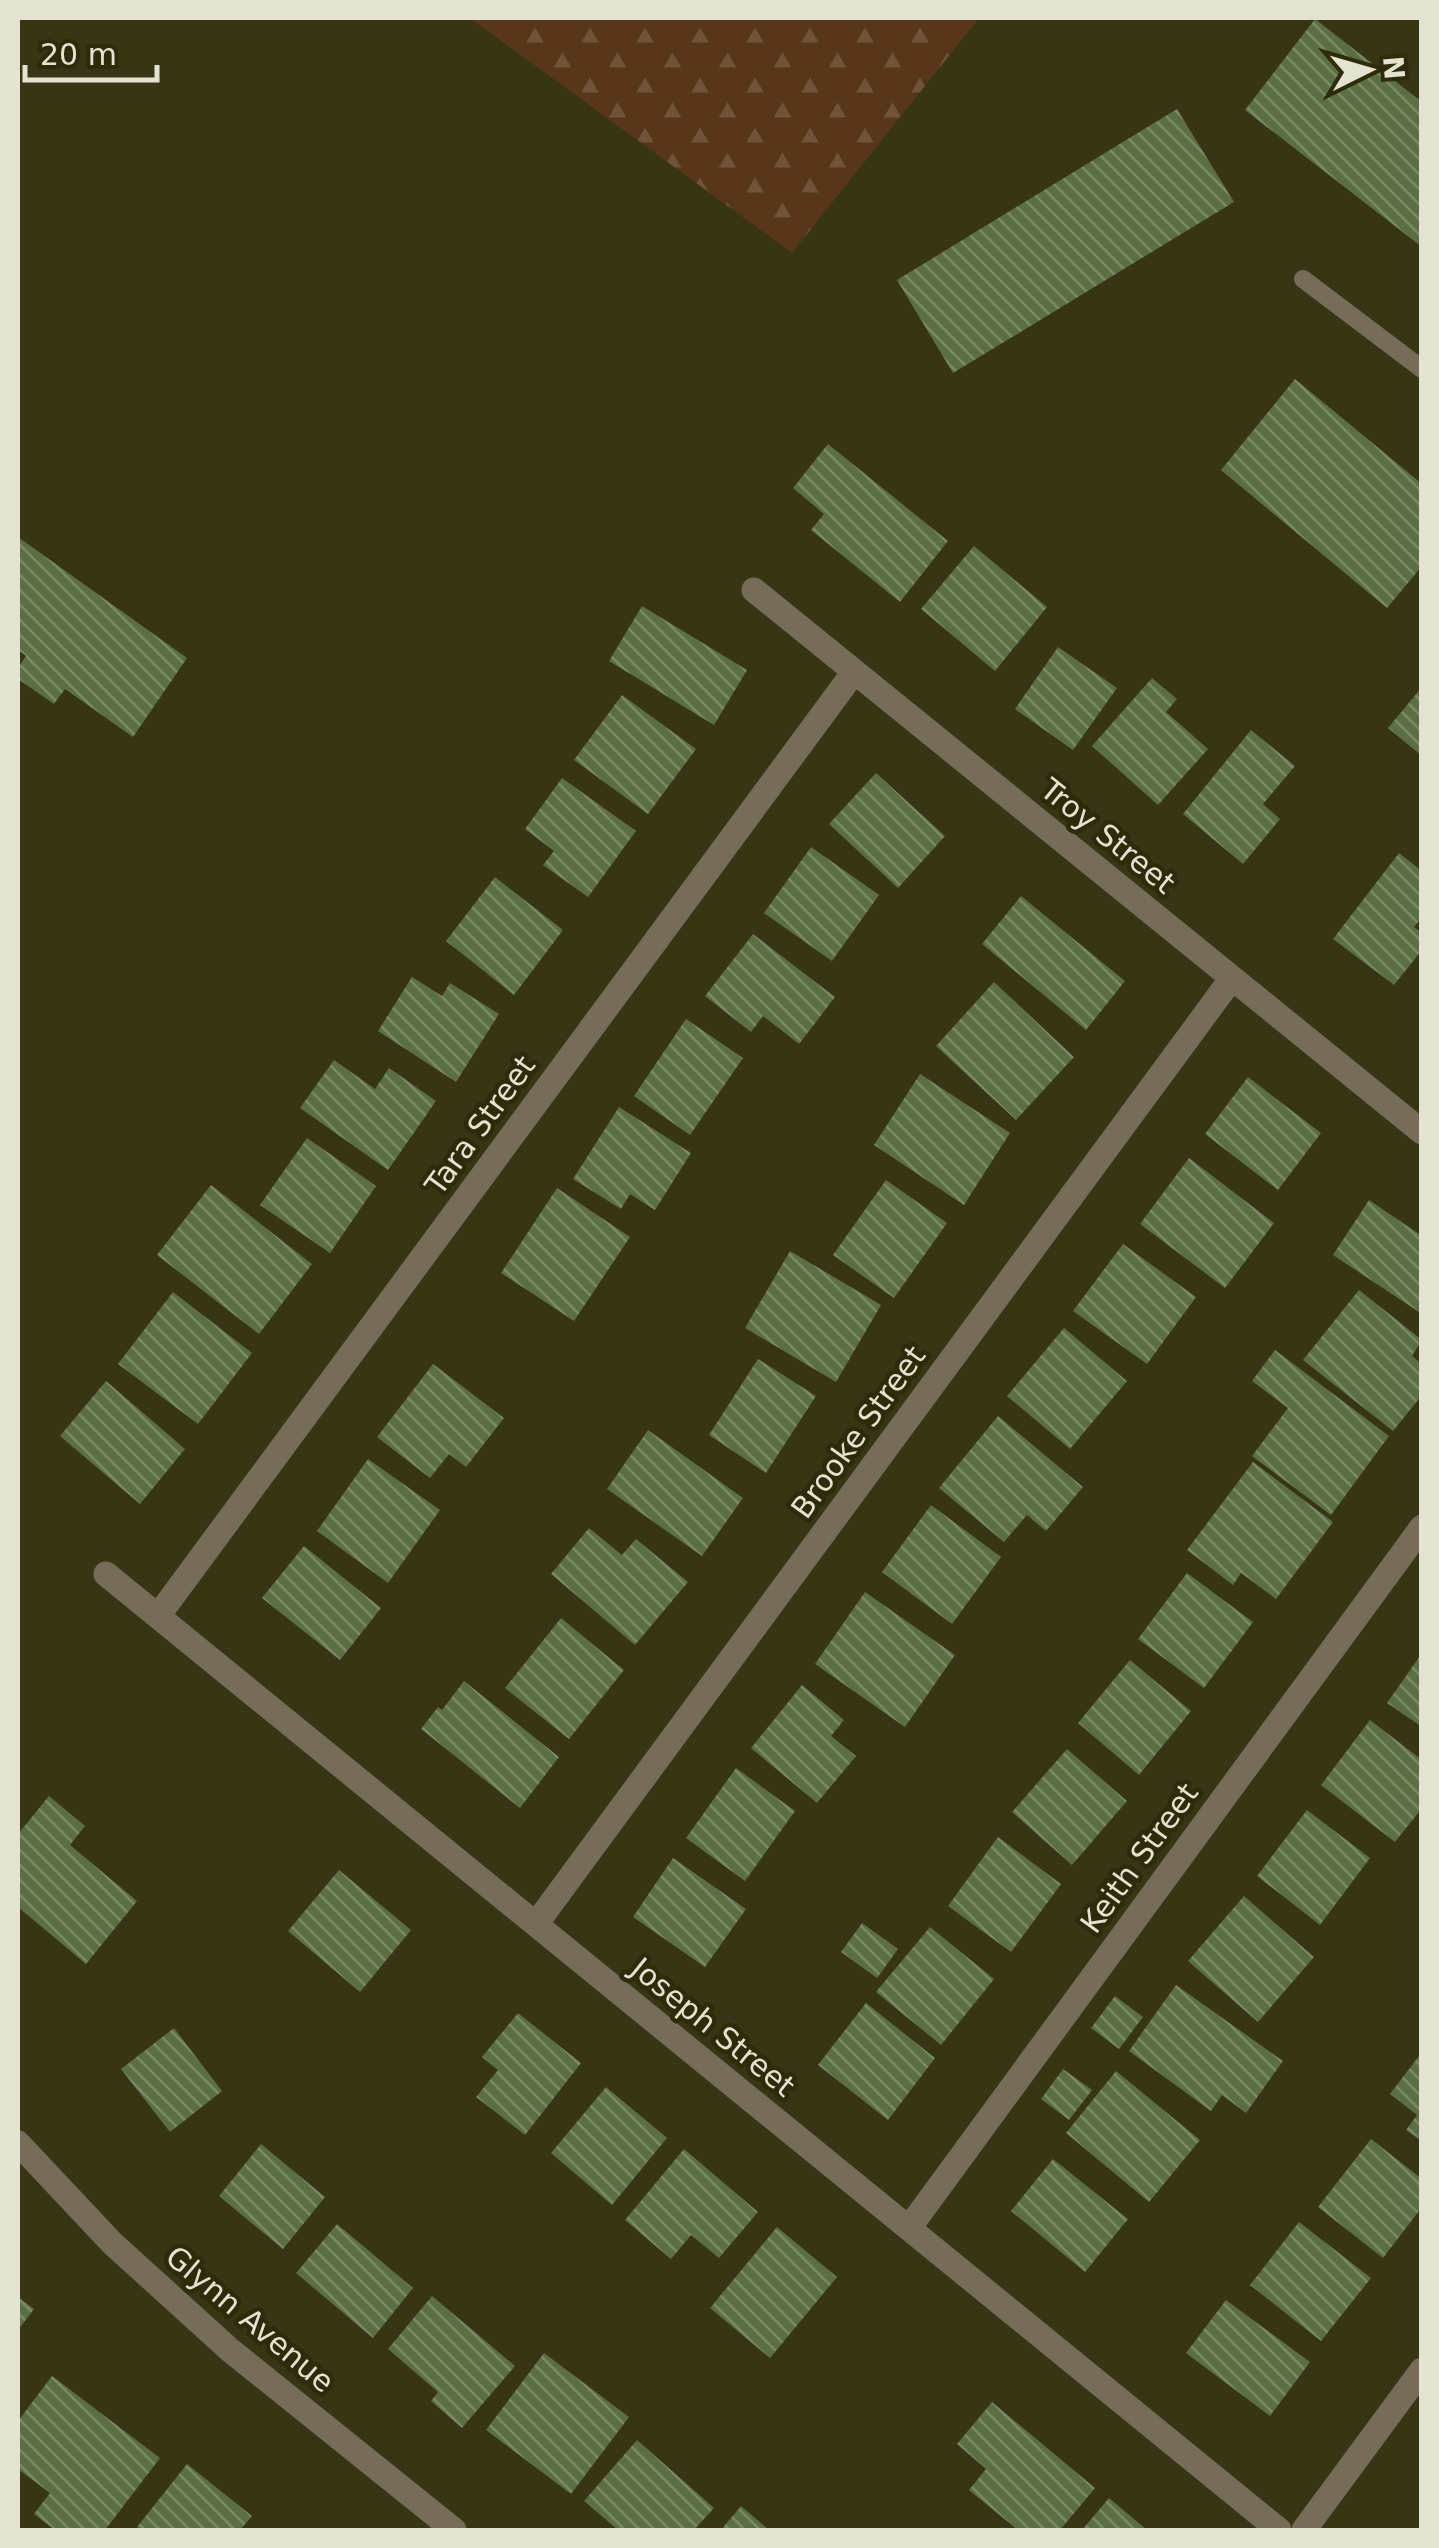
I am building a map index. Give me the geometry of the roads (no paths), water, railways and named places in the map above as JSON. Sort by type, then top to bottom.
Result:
[{"type":"street","name":"Troy Street","points":[[754,590],[1422,1132]]},
{"type":"street","name":"Tara Street","points":[[158,1616],[854,672]]},
{"type":"street","name":"Brooke Street","points":[[536,1924],[1232,978]]},
{"type":"street","name":"Keith Street","points":[[909,2228],[1422,1527]]},
{"type":"street","name":"Joseph Street","points":[[106,1574],[1279,2530]]},
{"type":"street","name":"Glynn Avenue","points":[[18,2142],[112,2243],[230,2350],[454,2530]]},
{"type":"street","points":[[1304,2530],[1422,2370]]},
{"type":"lane","points":[[1303,279],[1422,369]]}]
